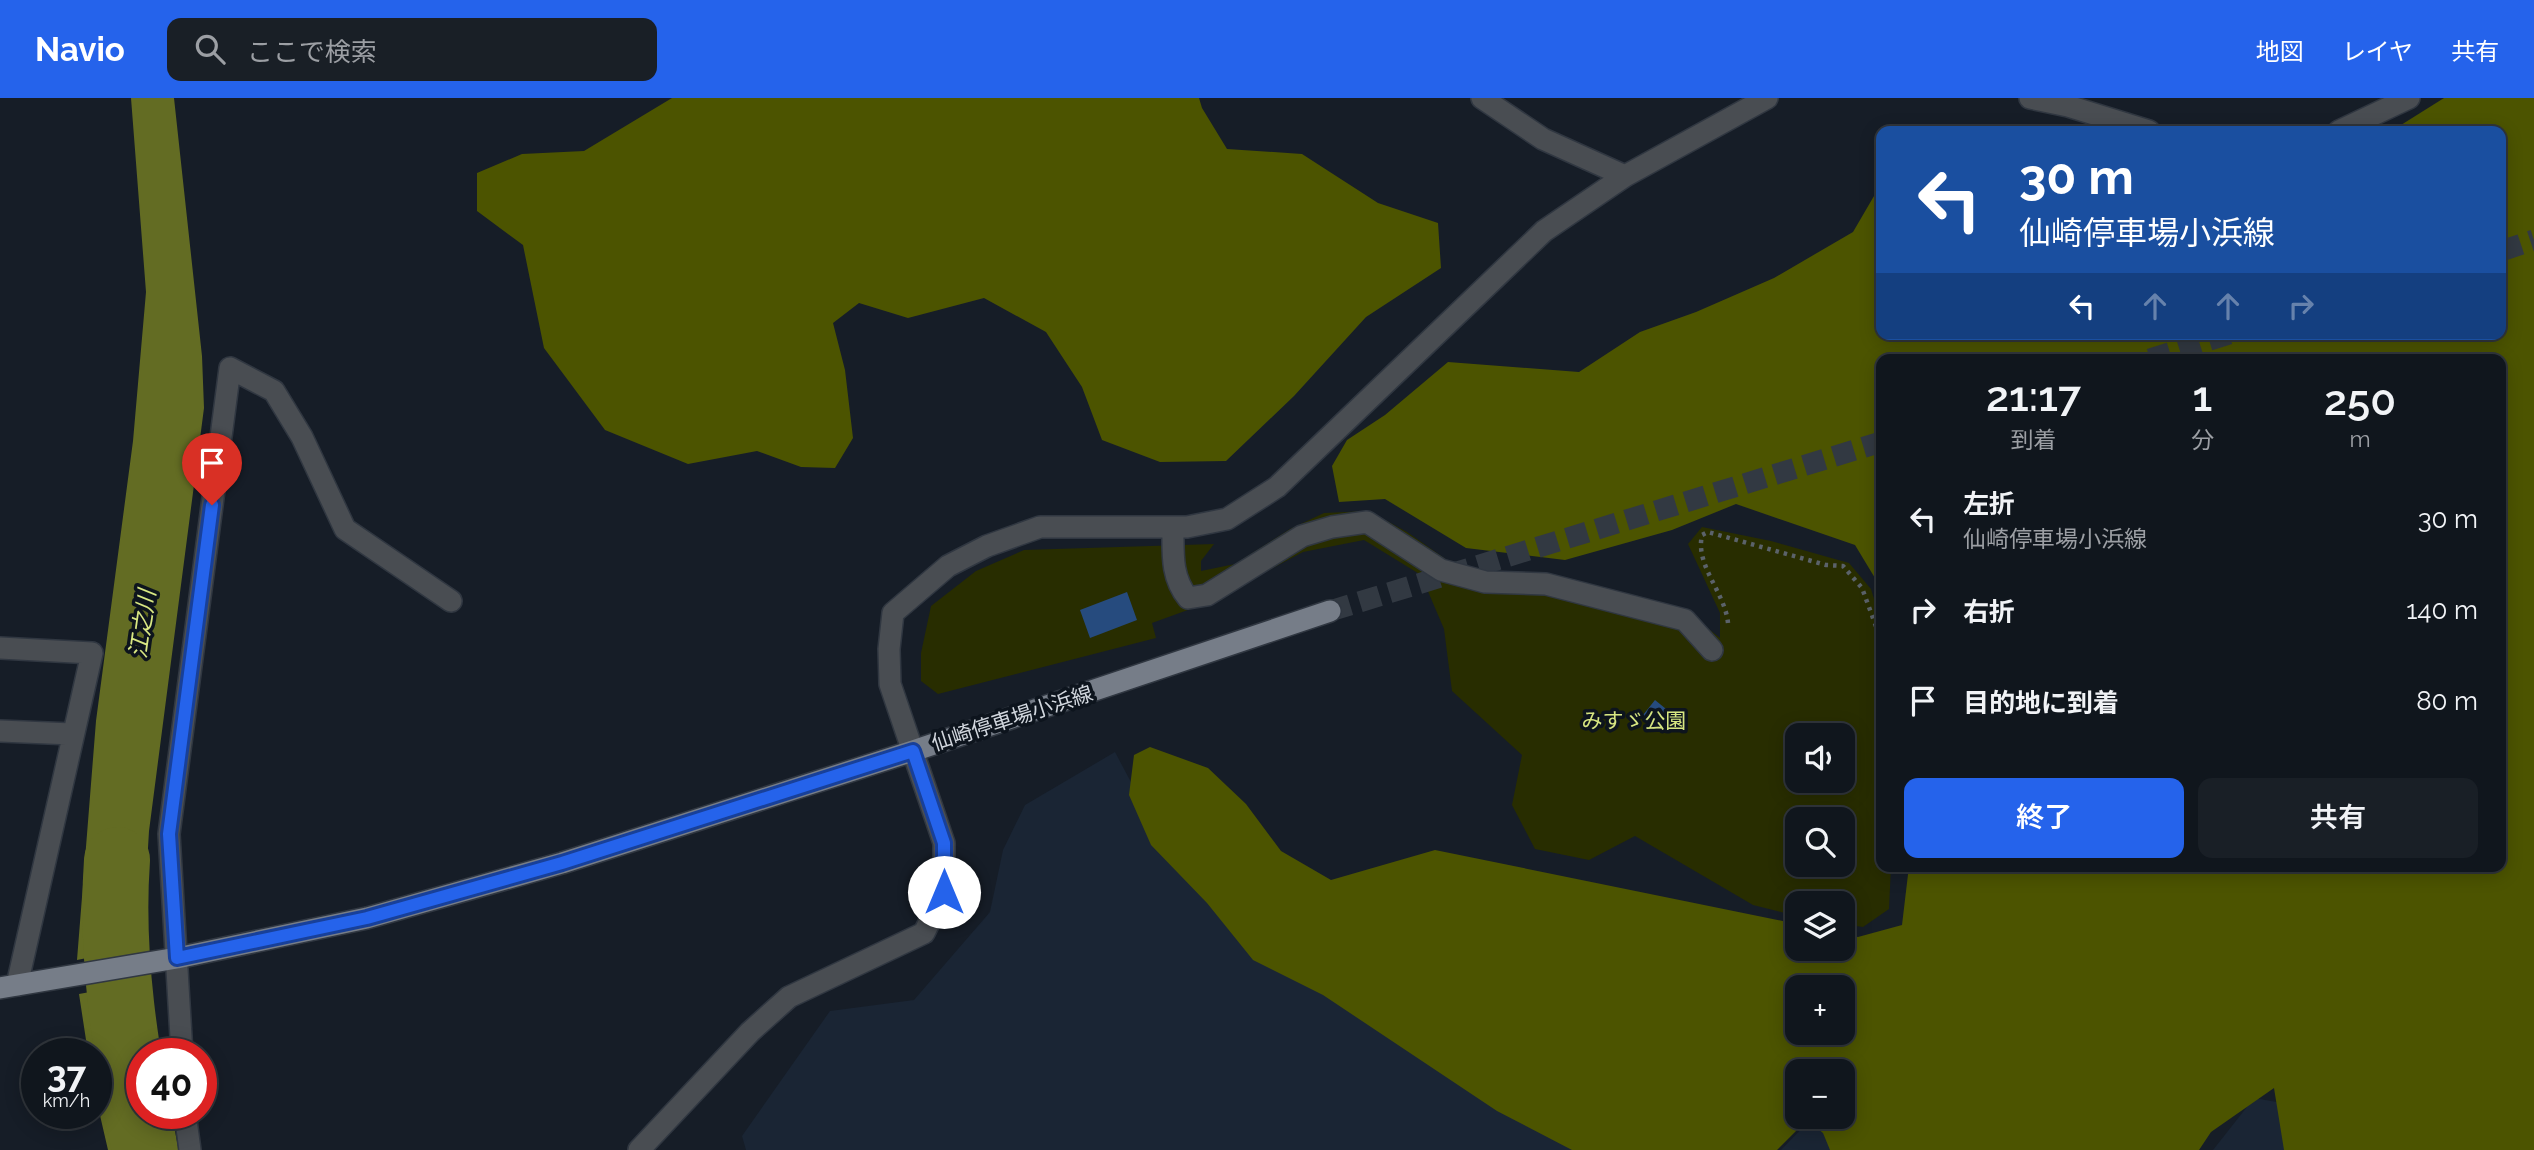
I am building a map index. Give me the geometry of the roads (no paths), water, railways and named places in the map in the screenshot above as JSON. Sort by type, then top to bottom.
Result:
[{"type":"main road","name":"仙崎停車場小浜線","points":[[18,985],[170,960],[393,911],[562,863],[913,751],[1330,611]]},
{"type":"street","points":[[1482,98],[1543,139],[1625,176]]},
{"type":"street","points":[[639,1150],[750,1032],[789,997],[924,933],[944,892],[944,843],[890,684],[888,649],[893,613],[948,566],[987,546],[1040,527],[1173,527],[1227,519],[1277,487],[1544,231],[1625,176],[1767,98]]},
{"type":"street","points":[[2030,98],[2068,106],[2133,126]]},
{"type":"street","points":[[2350,126],[2409,98]]},
{"type":"street","points":[[180,1038],[170,960],[169,834],[230,368],[274,391],[302,437],[345,529],[451,601]]},
{"type":"street","points":[[1173,527],[1174,571],[1178,586],[1188,598],[1207,595],[1301,536],[1332,527],[1367,522],[1441,570],[1485,582],[1546,584],[1685,620],[1712,650]]},
{"type":"street","points":[[0,648],[92,653],[18,985]]},
{"type":"street","points":[[0,731],[72,734]]},
{"type":"street","points":[[187,1129],[190,1150]]},
{"type":"water","points":[[131,98],[174,98],[202,356],[204,408],[149,831],[142,947],[77,960],[96,721],[133,441],[146,292]]},
{"type":"water","points":[[145,982],[153,1038],[126,1038],[126,1129],[165,1129],[168,1150],[108,1150],[103,1129],[112,1129],[112,1038],[86,1038],[79,994]]},
{"type":"waterway","name":"江之川","points":[[117,860],[115,897],[121,1006],[145,1150]]},
{"type":"tunnel","points":[[2506,249],[2534,240]]},
{"type":"tunnel","points":[[2166,354],[2210,340]]},
{"type":"tunnel","points":[[1330,611],[1876,444]]},
{"type":"park label","name":"みすゞ公園","points":[[1634,720]]}]
